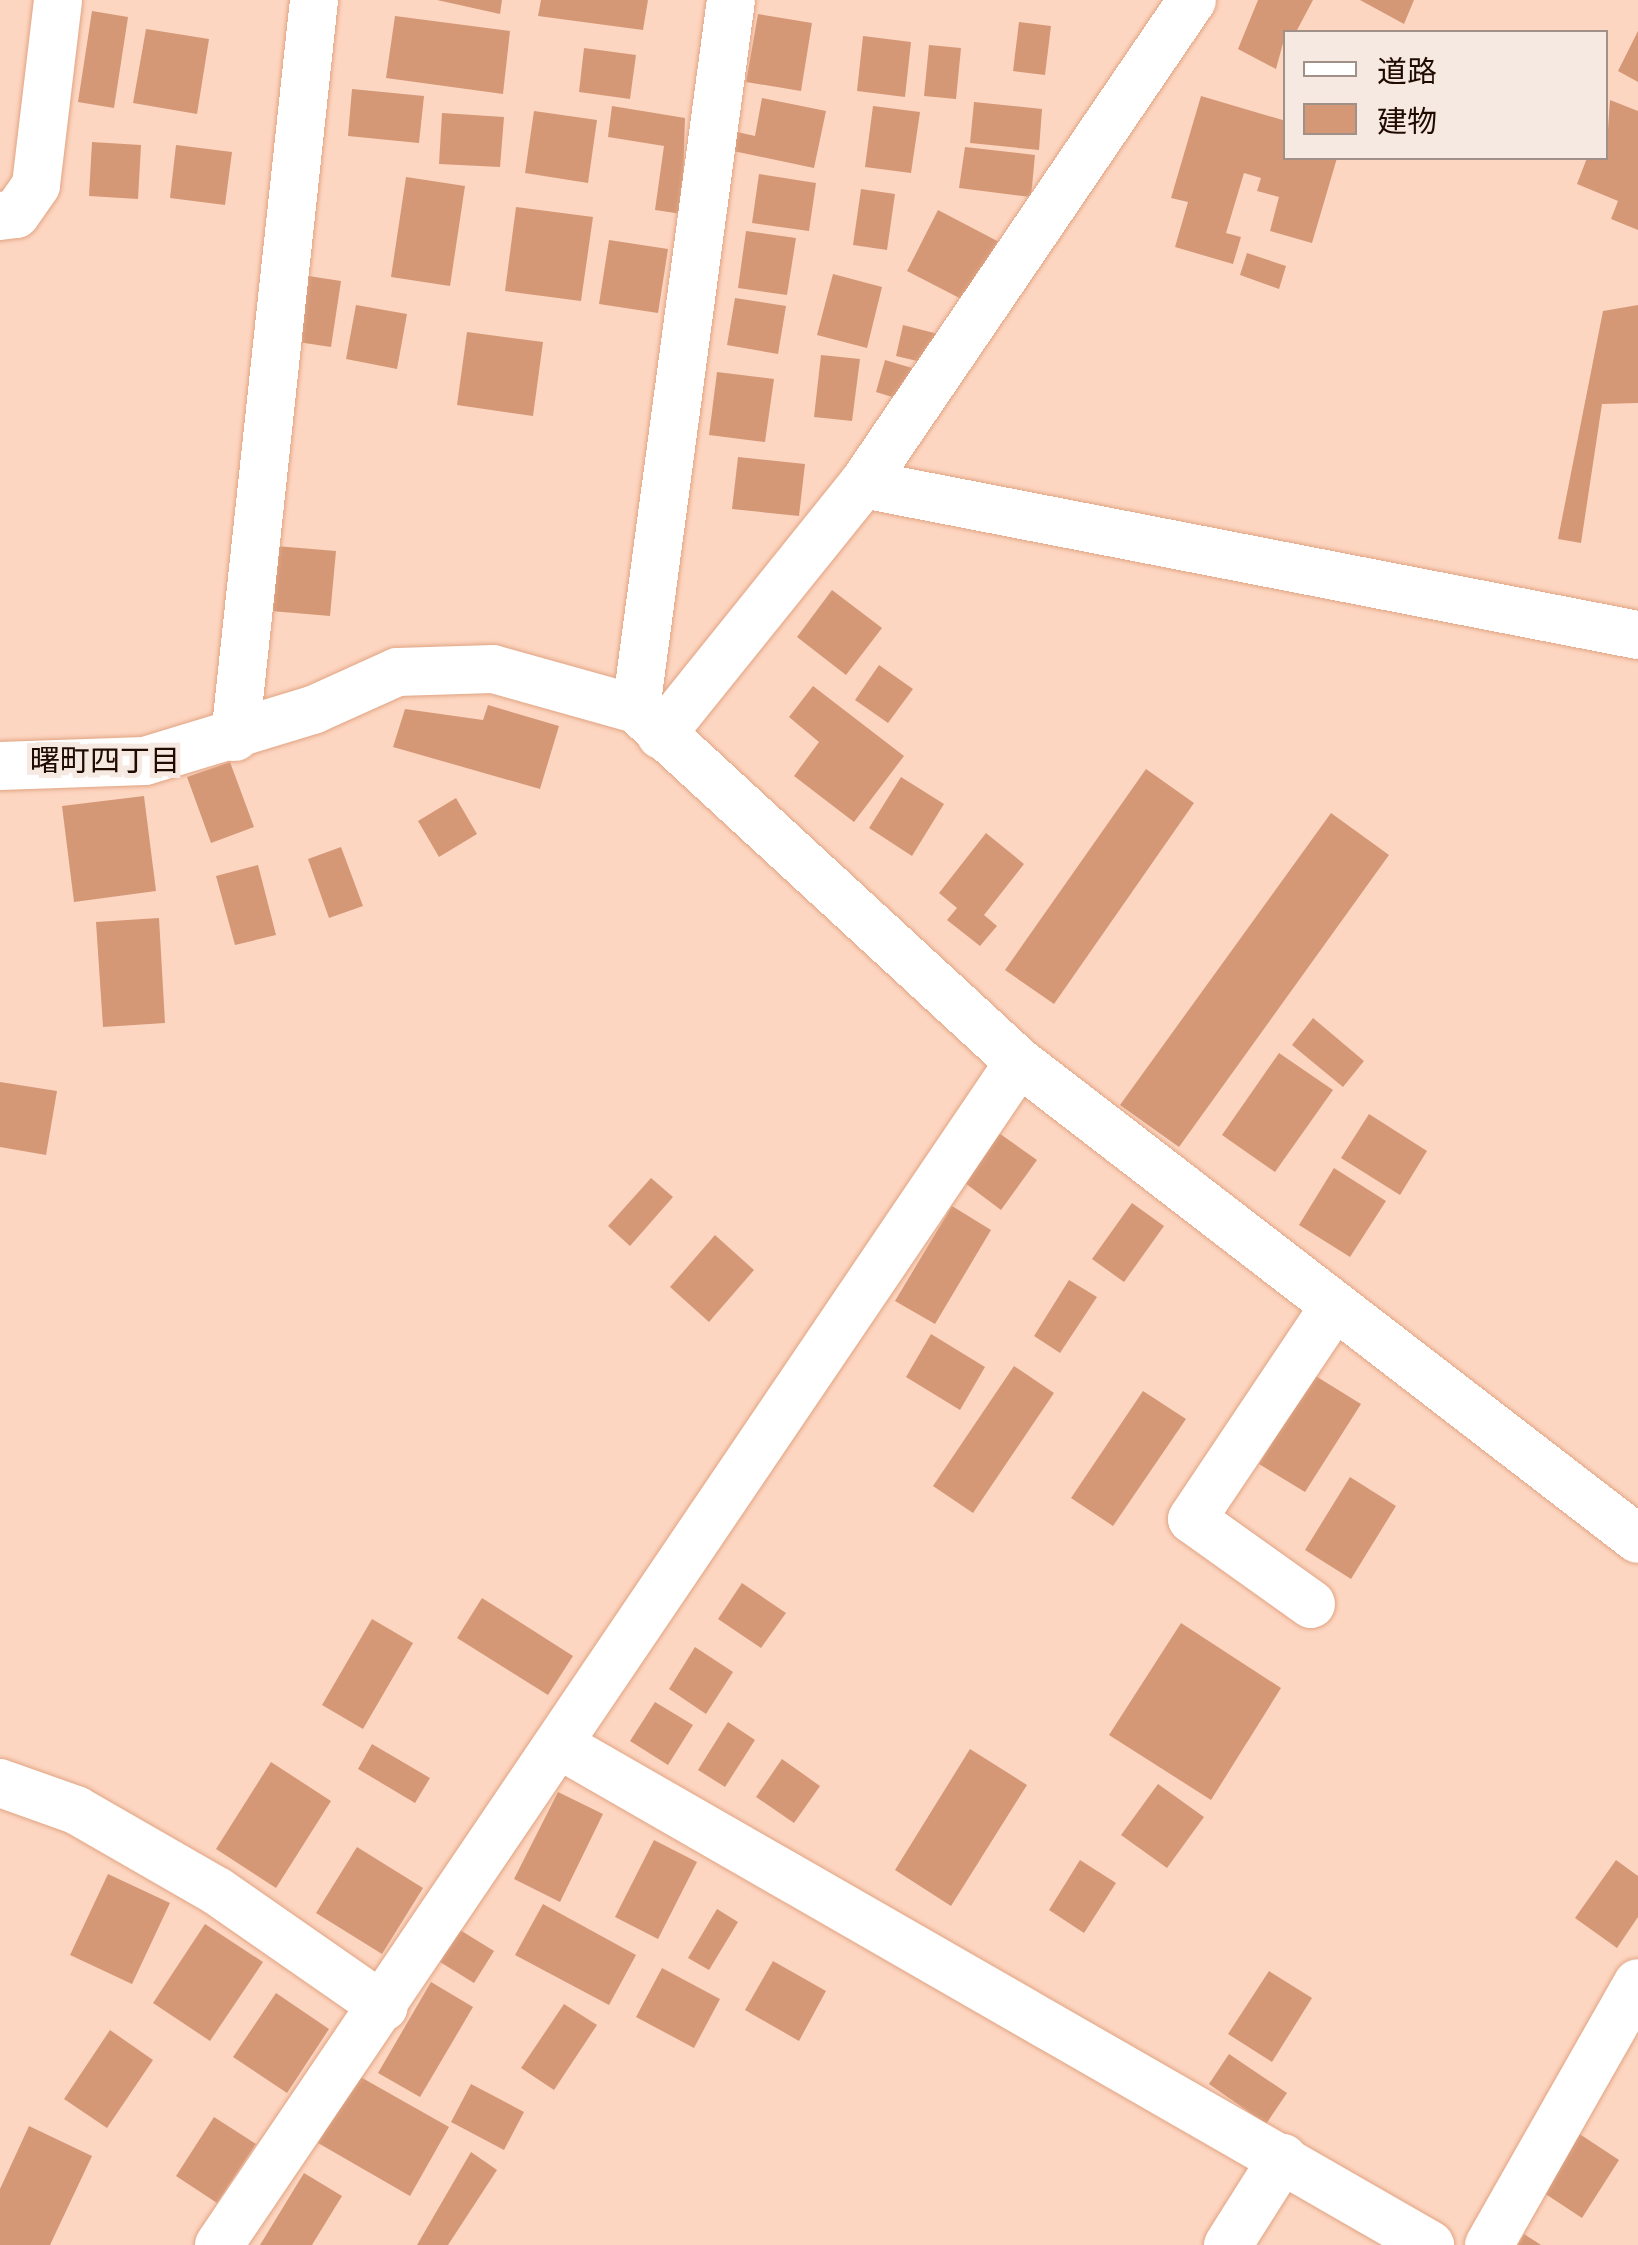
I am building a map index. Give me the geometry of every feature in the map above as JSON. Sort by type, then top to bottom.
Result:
[{"type":"street","points":[[0,216],[16,214],[36,185],[58,0]]},
{"type":"street","points":[[235,737],[314,0]]},
{"type":"street","points":[[648,722],[732,0]]},
{"type":"street","points":[[648,722],[864,484],[1192,0]]},
{"type":"street","points":[[864,484],[1638,635]]},
{"type":"street","points":[[0,766],[145,761],[235,737],[396,672],[492,668],[648,722],[1020,1062],[1638,1539]]},
{"type":"street","points":[[219,2245],[563,1747],[1020,1062]]},
{"type":"street","points":[[1311,1604],[1192,1520],[1334,1305]]},
{"type":"street","points":[[563,1747],[1430,2245]]},
{"type":"street","points":[[0,1783],[76,1810],[216,1891],[384,2007]]},
{"type":"street","points":[[1489,2245],[1638,1983]]},
{"type":"street","points":[[1228,2245],[1283,2158]]},
{"type":"building","points":[[437,0],[502,0],[500,14]]},
{"type":"building","points":[[541,0],[648,0],[643,30],[538,16]]},
{"type":"building","points":[[1258,0],[1313,0],[1297,30],[1283,30],[1276,69],[1238,49]]},
{"type":"building","points":[[1360,0],[1414,0],[1404,24]]},
{"type":"building","points":[[92,11],[128,17],[114,108],[78,102]]},
{"type":"building","points":[[758,14],[812,23],[801,91],[746,82]]},
{"type":"building","points":[[395,16],[510,31],[503,94],[386,78]]},
{"type":"building","points":[[1019,22],[1051,26],[1045,75],[1013,71]]},
{"type":"building","points":[[146,29],[209,39],[197,114],[133,103]]},
{"type":"building","points":[[1638,31],[1638,82],[1618,71]]},
{"type":"building","points":[[863,36],[911,42],[905,97],[857,91]]},
{"type":"building","points":[[929,45],[961,48],[956,99],[924,96]]},
{"type":"building","points":[[584,48],[636,55],[630,99],[579,92]]},
{"type":"building","points":[[352,89],[424,96],[419,143],[348,136]]},
{"type":"building","points":[[1201,96],[1283,120],[1283,160],[1336,160],[1312,243],[1270,231],[1279,197],[1257,191],[1261,178],[1244,173],[1226,233],[1241,237],[1233,264],[1175,247],[1188,202],[1171,198]]},
{"type":"building","points":[[762,98],[826,111],[814,168],[733,151],[737,132],[755,136]]},
{"type":"building","points":[[1610,100],[1638,111],[1638,230],[1611,219],[1618,201],[1577,184],[1586,160],[1608,160]]},
{"type":"building","points":[[974,102],[1042,109],[1039,150],[970,143]]},
{"type":"building","points":[[612,106],[685,118],[682,214],[655,210],[664,146],[608,137]]},
{"type":"building","points":[[873,106],[920,112],[911,173],[865,167]]},
{"type":"building","points":[[534,111],[597,120],[588,183],[525,173]]},
{"type":"building","points":[[442,113],[504,117],[500,167],[439,164]]},
{"type":"building","points":[[92,142],[141,145],[138,199],[89,196]]},
{"type":"building","points":[[176,145],[232,152],[225,205],[170,198]]},
{"type":"building","points":[[965,147],[1035,155],[1031,197],[959,188]]},
{"type":"building","points":[[759,174],[816,183],[809,231],[752,223]]},
{"type":"building","points":[[406,177],[465,186],[450,286],[391,277]]},
{"type":"building","points":[[861,189],[895,194],[887,250],[853,245]]},
{"type":"building","points":[[516,207],[593,217],[581,301],[505,291]]},
{"type":"building","points":[[938,210],[1003,244],[971,304],[907,271]]},
{"type":"building","points":[[746,231],[796,238],[787,295],[738,288]]},
{"type":"building","points":[[609,240],[668,249],[658,313],[599,304]]},
{"type":"building","points":[[1247,253],[1286,266],[1279,289],[1240,275]]},
{"type":"building","points":[[833,274],[882,287],[867,348],[817,335]]},
{"type":"building","points":[[302,275],[341,281],[331,347],[291,341]]},
{"type":"building","points":[[735,298],[786,306],[778,354],[727,345]]},
{"type":"building","points":[[356,305],[407,314],[397,369],[346,359]]},
{"type":"building","points":[[1638,305],[1638,403],[1602,404],[1581,543],[1558,539],[1603,311]]},
{"type":"building","points":[[903,325],[938,334],[930,364],[896,356]]},
{"type":"building","points":[[467,332],[543,342],[533,416],[457,405]]},
{"type":"building","points":[[821,355],[860,359],[852,421],[814,417]]},
{"type":"building","points":[[885,360],[912,368],[902,400],[876,392]]},
{"type":"building","points":[[717,372],[774,379],[765,442],[709,435]]},
{"type":"building","points":[[738,457],[805,464],[799,516],[732,509]]},
{"type":"building","points":[[276,546],[336,551],[330,616],[271,611]]},
{"type":"building","points":[[832,590],[882,628],[846,675],[797,637]]},
{"type":"building","points":[[879,665],[913,689],[888,723],[855,700]]},
{"type":"building","points":[[813,686],[904,756],[854,822],[794,776],[819,742],[789,717]]},
{"type":"building","points":[[488,705],[559,726],[540,789],[393,747],[405,709],[483,720]]},
{"type":"building","points":[[230,762],[254,827],[211,843],[187,777]]},
{"type":"building","points":[[1146,769],[1194,803],[1054,1004],[1005,970]]},
{"type":"building","points":[[901,777],[944,804],[912,856],[869,828]]},
{"type":"building","points":[[144,796],[156,891],[74,902],[62,806]]},
{"type":"building","points":[[456,798],[477,834],[439,857],[418,821]]},
{"type":"building","points":[[1331,813],[1389,855],[1179,1147],[1120,1105]]},
{"type":"building","points":[[986,833],[1024,864],[984,915],[997,926],[980,946],[947,920],[957,908],[939,893]]},
{"type":"building","points":[[341,847],[363,906],[329,918],[308,859]]},
{"type":"building","points":[[258,865],[276,935],[235,945],[216,876]]},
{"type":"building","points":[[159,918],[165,1023],[103,1027],[96,922]]},
{"type":"building","points":[[1313,1018],[1364,1061],[1343,1087],[1292,1045]]},
{"type":"building","points":[[1279,1053],[1333,1090],[1275,1172],[1222,1135]]},
{"type":"building","points":[[0,1082],[57,1091],[46,1155],[0,1147]]},
{"type":"building","points":[[1369,1114],[1427,1151],[1400,1195],[1341,1158]]},
{"type":"building","points":[[996,1131],[1037,1160],[1001,1210],[961,1180]]},
{"type":"building","points":[[1334,1168],[1386,1201],[1350,1257],[1299,1225]]},
{"type":"building","points":[[651,1178],[673,1197],[630,1246],[608,1226]]},
{"type":"building","points":[[1132,1203],[1164,1226],[1124,1282],[1092,1259]]},
{"type":"building","points":[[952,1206],[991,1230],[935,1324],[895,1301]]},
{"type":"building","points":[[715,1235],[754,1270],[709,1322],[670,1287]]},
{"type":"building","points":[[1069,1280],[1097,1297],[1060,1353],[1034,1336]]},
{"type":"building","points":[[931,1334],[985,1367],[960,1410],[906,1377]]},
{"type":"building","points":[[1014,1366],[1054,1393],[973,1513],[933,1486]]},
{"type":"building","points":[[1314,1375],[1361,1404],[1305,1492],[1259,1464]]},
{"type":"building","points":[[1143,1391],[1186,1419],[1113,1526],[1071,1498]]},
{"type":"building","points":[[1350,1477],[1396,1506],[1351,1579],[1305,1550]]},
{"type":"building","points":[[742,1583],[786,1613],[761,1648],[718,1619]]},
{"type":"building","points":[[482,1598],[573,1656],[548,1695],[457,1638]]},
{"type":"building","points":[[372,1619],[413,1643],[363,1729],[322,1705]]},
{"type":"building","points":[[1181,1623],[1281,1688],[1211,1800],[1109,1735]]},
{"type":"building","points":[[695,1647],[733,1672],[706,1714],[669,1689]]},
{"type":"building","points":[[655,1702],[693,1725],[668,1765],[630,1741]]},
{"type":"building","points":[[728,1722],[755,1740],[725,1787],[698,1770]]},
{"type":"building","points":[[372,1744],[430,1778],[415,1803],[358,1769]]},
{"type":"building","points":[[970,1749],[1027,1785],[951,1906],[895,1870]]},
{"type":"building","points":[[782,1759],[820,1786],[794,1823],[756,1797]]},
{"type":"building","points":[[271,1762],[331,1801],[276,1888],[216,1849]]},
{"type":"building","points":[[1158,1784],[1204,1817],[1167,1868],[1121,1835]]},
{"type":"building","points":[[558,1792],[603,1814],[560,1902],[514,1879]]},
{"type":"building","points":[[654,1840],[697,1862],[658,1939],[615,1917]]},
{"type":"building","points":[[357,1847],[423,1888],[382,1954],[316,1913]]},
{"type":"building","points":[[1080,1860],[1116,1883],[1084,1933],[1049,1910]]},
{"type":"building","points":[[1616,1860],[1638,1876],[1638,1917],[1617,1948],[1575,1918]]},
{"type":"building","points":[[108,1874],[170,1903],[132,1984],[70,1955]]},
{"type":"building","points":[[543,1904],[636,1955],[609,2005],[515,1955]]},
{"type":"building","points":[[717,1909],[738,1922],[709,1970],[688,1958]]},
{"type":"building","points":[[205,1924],[263,1962],[210,2041],[153,2003]]},
{"type":"building","points":[[460,1930],[494,1951],[474,1983],[440,1962]]},
{"type":"building","points":[[773,1961],[826,1991],[799,2041],[745,2010]]},
{"type":"building","points":[[662,1968],[720,1999],[694,2048],[636,2017]]},
{"type":"building","points":[[1269,1971],[1312,1998],[1272,2062],[1228,2034]]},
{"type":"building","points":[[431,1982],[473,2007],[420,2097],[378,2073]]},
{"type":"building","points":[[276,1993],[329,2029],[287,2093],[233,2057]]},
{"type":"building","points":[[564,2004],[597,2025],[554,2090],[521,2068]]},
{"type":"building","points":[[110,2030],[153,2060],[107,2128],[64,2099]]},
{"type":"building","points":[[1229,2054],[1287,2093],[1266,2124],[1209,2084]]},
{"type":"building","points":[[357,2075],[449,2127],[410,2196],[318,2143]]},
{"type":"building","points":[[471,2084],[524,2112],[504,2150],[451,2122]]},
{"type":"building","points":[[214,2117],[256,2144],[217,2203],[176,2176]]},
{"type":"building","points":[[29,2126],[92,2156],[50,2245],[0,2245],[0,2189]]},
{"type":"building","points":[[1575,2131],[1619,2160],[1582,2218],[1538,2189]]},
{"type":"building","points":[[471,2152],[497,2170],[448,2245],[417,2245]]},
{"type":"building","points":[[304,2173],[342,2196],[312,2245],[260,2245]]},
{"type":"building","points":[[1524,2234],[1541,2245],[1518,2245]]},
{"type":"district","name":"曙町四丁目","points":[[105,761]]}]
